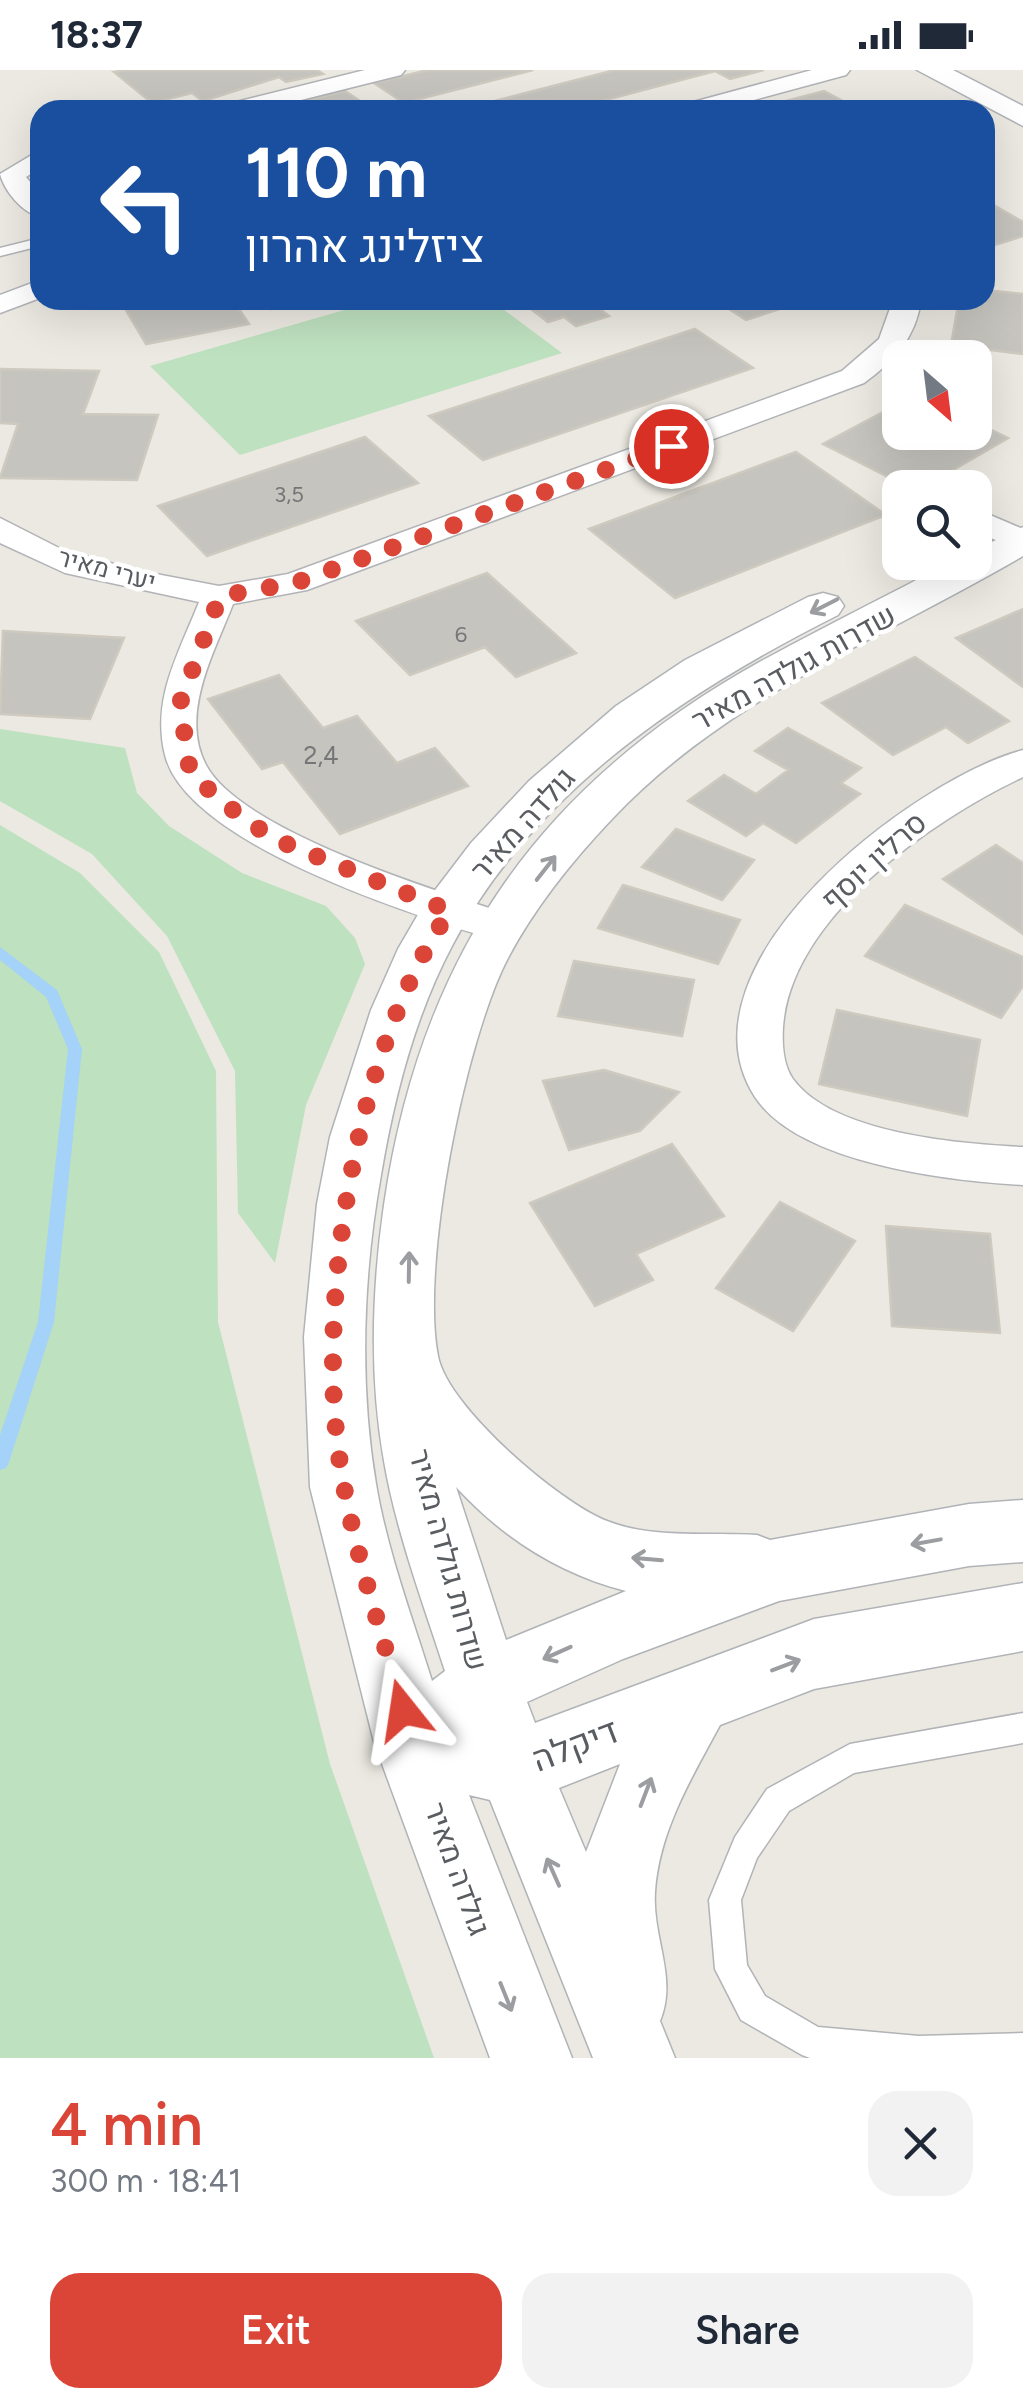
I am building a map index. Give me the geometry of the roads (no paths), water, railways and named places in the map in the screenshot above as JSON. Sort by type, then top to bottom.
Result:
[{"type":"street","points":[[272,100],[394,70]]},
{"type":"street","points":[[727,100],[838,70]]},
{"type":"street","points":[[920,74],[958,100]]},
{"type":"street","points":[[920,74],[981,100]]},
{"type":"street","points":[[995,106],[1023,118]]},
{"type":"street","points":[[995,124],[1023,142]]},
{"type":"street","points":[[30,164],[13,174],[16,185],[30,200]]},
{"type":"street","points":[[3,300],[30,291]]},
{"type":"street","points":[[504,928],[450,911],[272,838],[222,802],[190,772],[180,703],[220,596],[295,583],[854,377],[880,358],[896,338],[904,310]]},
{"type":"street","name":"יערי מאיר","points":[[0,528],[51,554],[99,570],[220,596]]},
{"type":"street","name":"שדרות גולדה מאיר","points":[[638,2058],[512,1769],[483,1686],[416,1459],[407,1365],[410,1233],[427,1130],[451,1041],[481,960],[570,838],[675,736],[800,659],[965,574],[1008,528]]},
{"type":"street","name":"גולדה מאיר","points":[[531,2058],[458,1878],[411,1742],[341,1474],[334,1370],[342,1232],[362,1123],[390,1032],[426,946],[522,818],[634,714],[764,636],[882,577]]},
{"type":"street","name":"סרלין יוסף","points":[[1023,762],[931,809],[855,870],[830,896],[761,999],[757,1042],[772,1086],[840,1136],[880,1150],[973,1164],[1023,1166]]},
{"type":"street","points":[[407,1365],[426,1399],[458,1441],[499,1485],[552,1529],[613,1556],[780,1569]]},
{"type":"street","points":[[411,1742],[483,1686],[607,1631],[780,1569],[969,1535],[1023,1531]]},
{"type":"street","name":"דיקלה","points":[[411,1742],[512,1769],[814,1654],[1023,1617]]},
{"type":"street","points":[[638,2058],[616,1915],[626,1844],[650,1778],[695,1700]]},
{"type":"lane","points":[[0,252],[30,244]]},
{"type":"lane","points":[[1023,1728],[850,1758],[778,1800],[746,1848],[725,1900],[731,1969],[753,2008],[814,2043],[919,2053],[1023,2050]]},
{"type":"waterway","points":[[0,952],[52,994],[75,1049],[46,1322],[0,1462]]}]
